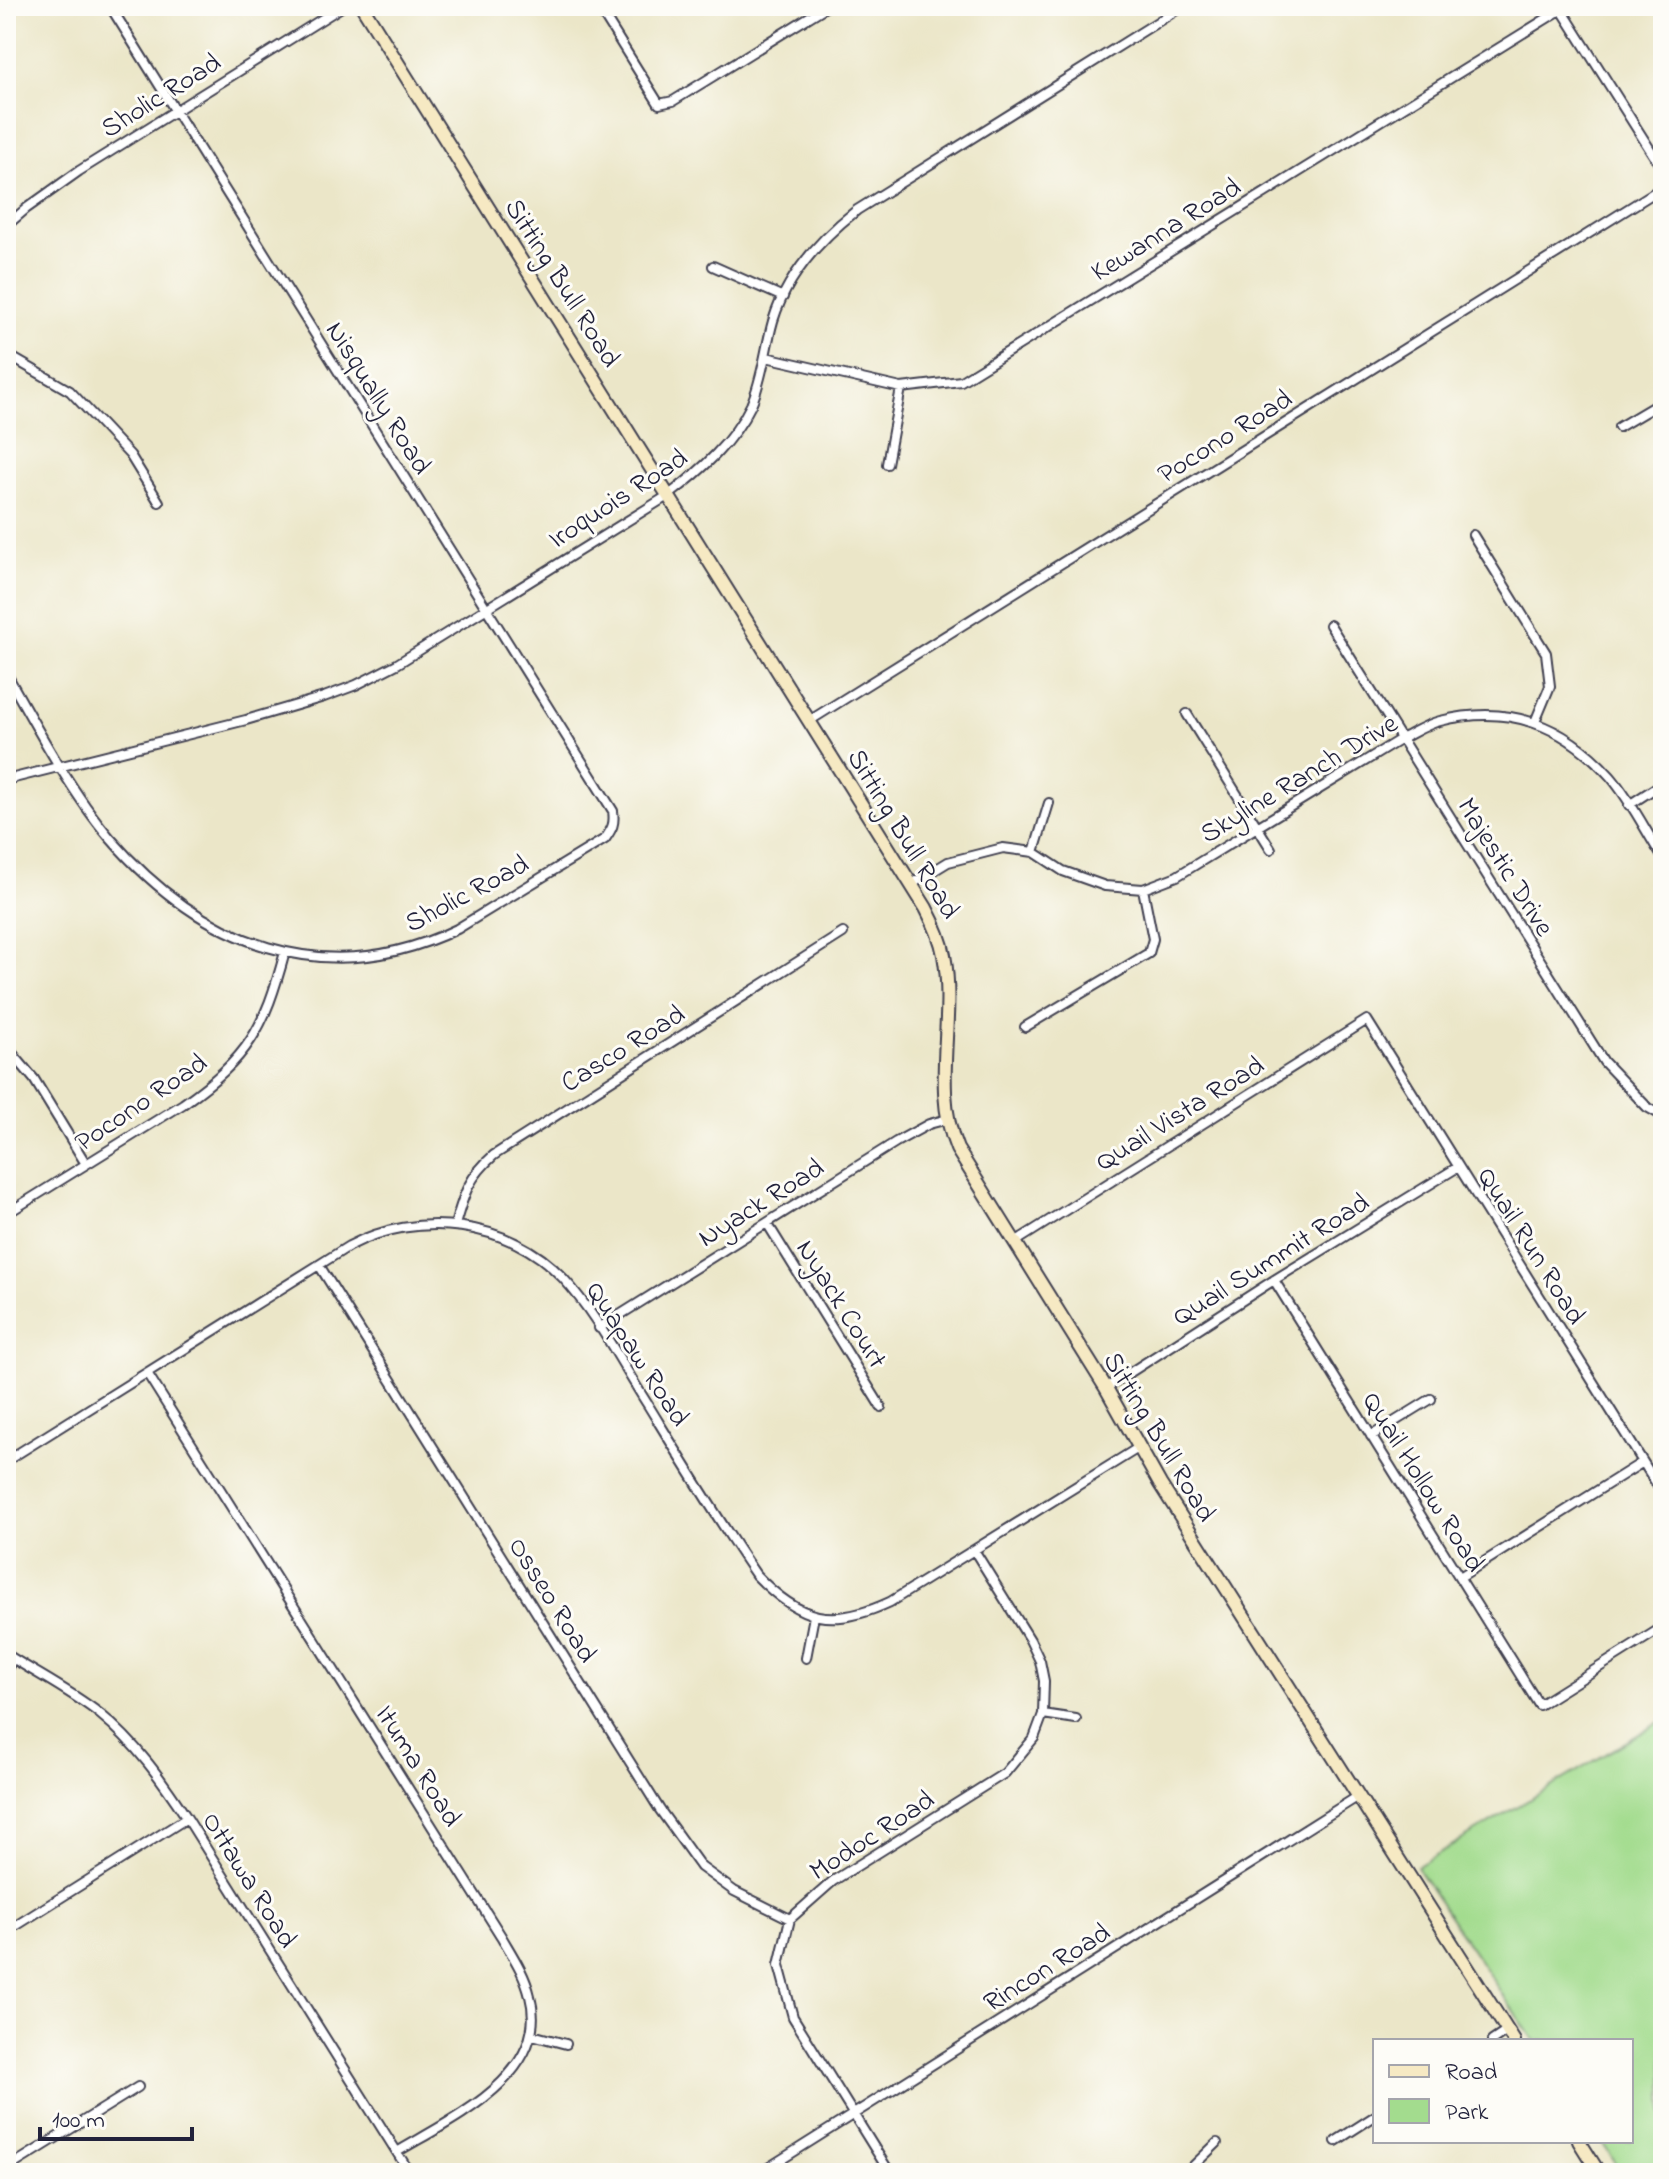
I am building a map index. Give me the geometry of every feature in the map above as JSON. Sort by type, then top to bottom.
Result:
[{"type":"street","name":"Nisqually Road","points":[[110,6],[613,811]]},
{"type":"street","name":"Sholic Road","points":[[6,226],[51,189],[343,6]]},
{"type":"street","name":"Sitting Bull Road","points":[[362,6],[912,884],[935,926],[945,957],[948,1119],[952,1137],[966,1165],[1106,1388],[1138,1448],[1511,2036]]},
{"type":"street","points":[[598,6],[659,104],[673,101],[827,6]]},
{"type":"street","name":"Iroquois Road","points":[[6,780],[246,720],[356,685],[397,664],[669,495],[693,477],[736,431],[752,403],[773,322],[783,297],[799,269],[825,235],[857,210],[1183,6]]},
{"type":"street","points":[[1561,8],[1663,170]]},
{"type":"street","name":"Kewanna Road","points":[[766,357],[901,388],[961,381],[1561,8]]},
{"type":"street","name":"Pocono Road","points":[[809,721],[1663,187]]},
{"type":"street","points":[[713,266],[783,297]]},
{"type":"street","points":[[6,354],[70,391],[130,455],[159,502]]},
{"type":"street","points":[[887,464],[901,388]]},
{"type":"street","points":[[1619,427],[1663,401]]},
{"type":"street","points":[[1473,535],[1546,653],[1550,686],[1535,722]]},
{"type":"street","name":"Majestic Drive","points":[[1330,625],[1604,1062],[1647,1107],[1663,1116]]},
{"type":"street","name":"Sholic Road","points":[[6,673],[108,836],[166,893],[219,929],[250,943],[285,952],[338,958],[375,956],[435,940],[605,839],[612,830],[613,811]]},
{"type":"street","points":[[1187,714],[1271,849]]},
{"type":"street","name":"Skyline Ranch Drive","points":[[912,884],[948,862],[1003,848],[1034,852],[1063,871],[1105,886],[1143,889],[1177,876],[1401,739],[1438,721],[1494,714],[1535,722],[1581,749],[1612,778],[1663,858]]},
{"type":"street","points":[[1629,805],[1663,783]]},
{"type":"street","points":[[1034,852],[1049,803]]},
{"type":"street","points":[[1025,1027],[1149,953],[1153,939],[1143,889]]},
{"type":"street","name":"Casco Road","points":[[455,1225],[463,1195],[475,1172],[494,1155],[843,933]]},
{"type":"street","name":"Pocono Road","points":[[6,1214],[183,1104],[238,1059],[255,1035],[271,1003],[285,952]]},
{"type":"street","name":"Quail Run Road","points":[[1367,1020],[1663,1494]]},
{"type":"street","name":"Quail Vista Road","points":[[1015,1242],[1367,1020]]},
{"type":"street","points":[[6,1046],[34,1079],[86,1164]]},
{"type":"street","name":"Nyack Road","points":[[599,1328],[896,1142],[929,1124],[948,1119]]},
{"type":"street","name":"Quail Summit Road","points":[[1106,1388],[1458,1167]]},
{"type":"street","name":"Nyack Court","points":[[767,1223],[881,1407]]},
{"type":"street","name":"Quapaw Road","points":[[6,1461],[372,1234],[398,1227],[455,1225],[484,1231],[538,1257],[562,1277],[599,1328],[756,1575],[790,1606],[814,1616]]},
{"type":"street","name":"Osseo Road","points":[[319,1265],[676,1833],[701,1867],[734,1891],[790,1919]]},
{"type":"street","name":"Quail Hollow Road","points":[[1274,1280],[1539,1705],[1663,1627]]},
{"type":"street","name":"Ituma Road","points":[[147,1373],[501,1936],[524,1976],[531,1999],[532,2035]]},
{"type":"street","points":[[1371,1436],[1431,1399]]},
{"type":"street","points":[[806,1658],[814,1616],[839,1618],[870,1611],[890,1602],[1138,1448]]},
{"type":"street","points":[[1460,1577],[1643,1462]]},
{"type":"street","name":"Modoc Road","points":[[790,1919],[833,1881],[1005,1773],[1034,1738],[1043,1714],[1044,1681],[1040,1661],[974,1550]]},
{"type":"street","points":[[6,1670],[10,1656]]},
{"type":"street","name":"Ottawa Road","points":[[10,1656],[100,1713],[151,1765],[410,2173]]},
{"type":"street","points":[[1043,1714],[1076,1719]]},
{"type":"street","name":"Rincon Road","points":[[760,2173],[1357,1797]]},
{"type":"street","points":[[6,1932],[187,1818]]},
{"type":"street","points":[[790,1919],[779,1965],[793,2017],[890,2173]]},
{"type":"street","points":[[397,2152],[489,2094],[516,2068],[532,2035],[566,2044]]},
{"type":"street","points":[[6,2169],[138,2087]]},
{"type":"street","points":[[1336,2141],[1373,2117]]},
{"type":"street","points":[[1186,2173],[1217,2143]]},
{"type":"street","points":[[1580,2143],[1599,2173]]},
{"type":"green space","points":[[1663,1720],[1663,2173],[1622,2173],[1602,2143],[1633,2143],[1633,2039],[1533,2039],[1416,1867]]}]
